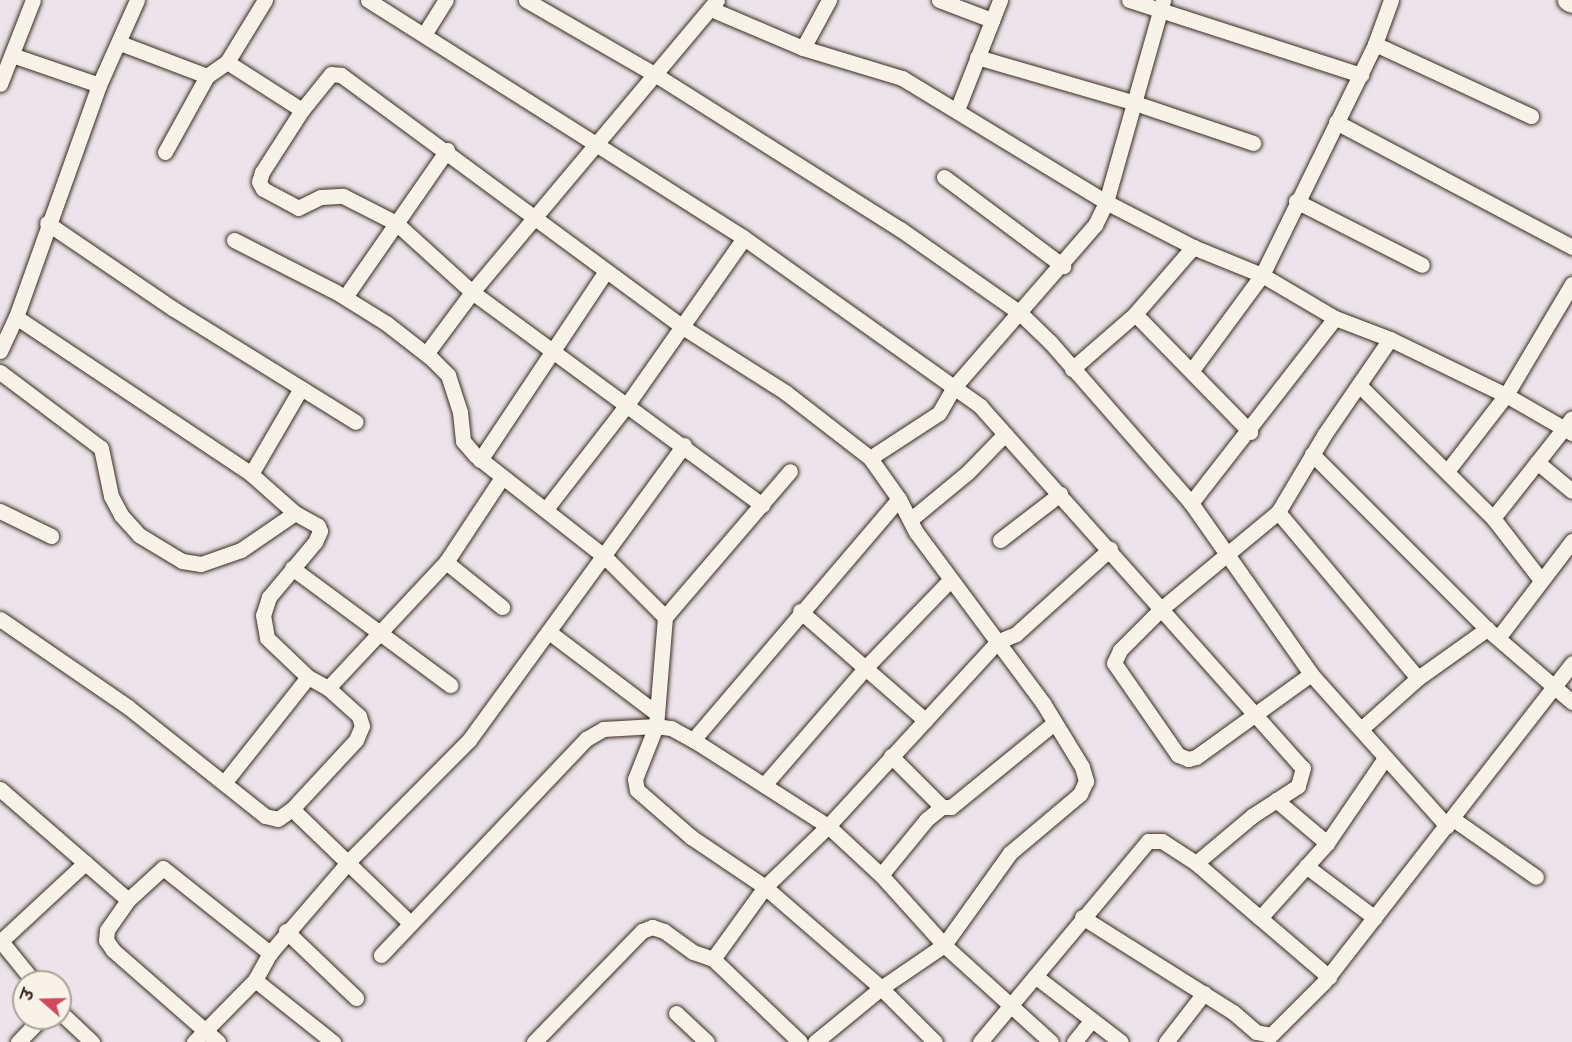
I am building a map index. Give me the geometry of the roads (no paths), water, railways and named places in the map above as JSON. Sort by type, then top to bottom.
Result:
[{"type":"street","points":[[0,84],[33,0]]},
{"type":"street","points":[[0,351],[16,317],[47,223],[99,85],[120,43],[137,0]]},
{"type":"street","points":[[165,152],[207,76],[227,62],[265,0]]},
{"type":"street","points":[[368,0],[425,33],[744,238],[980,406],[1303,768],[1298,786],[1276,800],[1196,863]]},
{"type":"street","points":[[425,33],[446,0]]},
{"type":"street","points":[[526,0],[656,75],[900,229],[1020,313],[1191,503],[1311,674],[1385,758],[1450,823],[1536,877]]},
{"type":"street","points":[[803,48],[829,0]]},
{"type":"street","points":[[939,0],[992,20]]},
{"type":"street","points":[[957,110],[1000,0]]},
{"type":"street","points":[[1129,0],[1162,4],[1361,75]]},
{"type":"street","points":[[1192,370],[1263,275],[1296,201],[1361,75],[1391,0]]},
{"type":"street","points":[[426,354],[472,292],[714,4],[803,48],[902,78],[1106,202],[1193,247],[1263,275],[1335,318],[1390,339],[1569,427],[1537,462],[1493,518]]},
{"type":"street","points":[[870,458],[939,413],[954,387],[1063,266],[1095,225],[1106,202],[1132,102],[1162,4]]},
{"type":"street","points":[[120,43],[207,76]]},
{"type":"street","points":[[1375,44],[1531,117]]},
{"type":"street","points":[[12,56],[99,85]]},
{"type":"street","points":[[977,57],[1132,102],[1253,143]]},
{"type":"street","points":[[227,62],[302,110]]},
{"type":"street","points":[[762,505],[472,292],[396,223],[343,196],[321,197],[298,208],[263,189],[259,182],[262,172],[302,110],[331,74],[341,75],[447,150],[533,219],[681,326],[785,392],[870,458],[950,580],[1043,703],[1082,767],[1086,781],[1080,794],[1010,853],[944,945],[881,988],[815,1042]]},
{"type":"street","points":[[1336,122],[1572,247]]},
{"type":"street","points":[[345,297],[447,150]]},
{"type":"street","points":[[944,177],[1063,266]]},
{"type":"street","points":[[1296,201],[1422,265]]},
{"type":"street","points":[[47,223],[172,308],[356,422]]},
{"type":"street","points":[[546,509],[626,406],[744,238]]},
{"type":"street","points":[[234,240],[345,297],[386,323],[426,354],[448,375],[460,411],[463,441],[480,460],[501,479],[546,509],[605,557],[665,617]]},
{"type":"street","points":[[1072,369],[1135,315],[1193,247]]},
{"type":"street","points":[[480,460],[606,272]]},
{"type":"street","points":[[1448,470],[1506,395],[1572,284]]},
{"type":"street","points":[[1135,315],[1192,370],[1250,432]]},
{"type":"street","points":[[0,619],[128,707],[265,816],[278,819],[292,810],[356,740],[362,726],[359,716],[328,688],[308,677],[267,638],[263,627],[269,597],[320,531],[295,513],[251,474],[16,317]]},
{"type":"street","points":[[1191,503],[1250,432],[1335,318]]},
{"type":"street","points":[[1311,674],[1196,757],[1188,759],[1178,755],[1114,663],[1120,650],[1161,609],[1278,512],[1312,454],[1390,339]]},
{"type":"street","points":[[0,372],[101,448],[111,496],[121,515],[139,535],[182,561],[201,564],[241,550],[295,513]]},
{"type":"street","points":[[1360,386],[1448,470],[1493,518],[1541,580]]},
{"type":"street","points":[[251,474],[301,388]]},
{"type":"street","points":[[910,520],[968,472],[1005,434]]},
{"type":"street","points":[[194,1042],[255,980],[270,952],[349,861],[469,740],[684,446]]},
{"type":"street","points":[[1312,454],[1492,633],[1572,702]]},
{"type":"street","points":[[1537,462],[1572,490]]},
{"type":"street","points":[[790,471],[665,617],[656,719],[635,779],[637,790],[645,801],[692,837],[765,887],[881,988],[935,1042]]},
{"type":"street","points":[[328,688],[446,562],[501,479]]},
{"type":"street","points":[[1000,540],[1060,494]]},
{"type":"street","points":[[693,740],[800,611],[899,499]]},
{"type":"street","points":[[0,511],[51,536]]},
{"type":"street","points":[[1278,512],[1418,678]]},
{"type":"street","points":[[1361,729],[1418,678],[1492,633],[1541,580],[1572,541]]},
{"type":"street","points":[[713,959],[765,887],[828,826],[997,642],[1016,634],[1110,549]]},
{"type":"street","points":[[446,562],[502,607]]},
{"type":"street","points":[[292,568],[450,685]]},
{"type":"street","points":[[764,785],[867,666],[950,580]]},
{"type":"street","points":[[800,611],[867,666],[925,720]]},
{"type":"street","points":[[549,632],[656,719],[828,826],[881,875],[944,945],[1051,1042]]},
{"type":"street","points":[[1083,917],[1204,993],[1257,1032],[1271,1035],[1329,977],[1572,663]]},
{"type":"street","points":[[224,783],[308,677]]},
{"type":"street","points":[[381,955],[586,739],[603,729],[656,719]]},
{"type":"street","points":[[881,875],[927,819],[942,807],[951,807],[1054,723]]},
{"type":"street","points":[[891,756],[942,807]]},
{"type":"street","points":[[1260,918],[1327,843],[1385,758]]},
{"type":"street","points":[[0,789],[128,900]]},
{"type":"street","points":[[1276,800],[1327,843]]},
{"type":"street","points":[[292,810],[349,861],[410,923]]},
{"type":"street","points":[[980,1042],[1013,1006],[1083,917],[1148,841],[1162,841],[1196,863],[1329,977]]},
{"type":"street","points":[[25,970],[1,940],[85,862]]},
{"type":"street","points":[[1306,866],[1375,918]]},
{"type":"street","points":[[218,1042],[112,950],[106,940],[107,930],[128,900],[163,868],[270,952]]},
{"type":"street","points":[[534,1042],[642,931],[652,927],[664,931],[693,952],[713,959],[800,1042]]},
{"type":"street","points":[[286,932],[356,998]]},
{"type":"street","points":[[1035,976],[1121,1042]]},
{"type":"street","points":[[255,980],[333,1042]]},
{"type":"street","points":[[1166,1042],[1204,993]]},
{"type":"street","points":[[676,1013],[707,1042]]},
{"type":"street","points":[[1074,1042],[1092,1020]]},
{"type":"street","points":[[72,1023],[92,1042]]},
{"type":"street","points":[[18,1042],[30,1030]]}]
